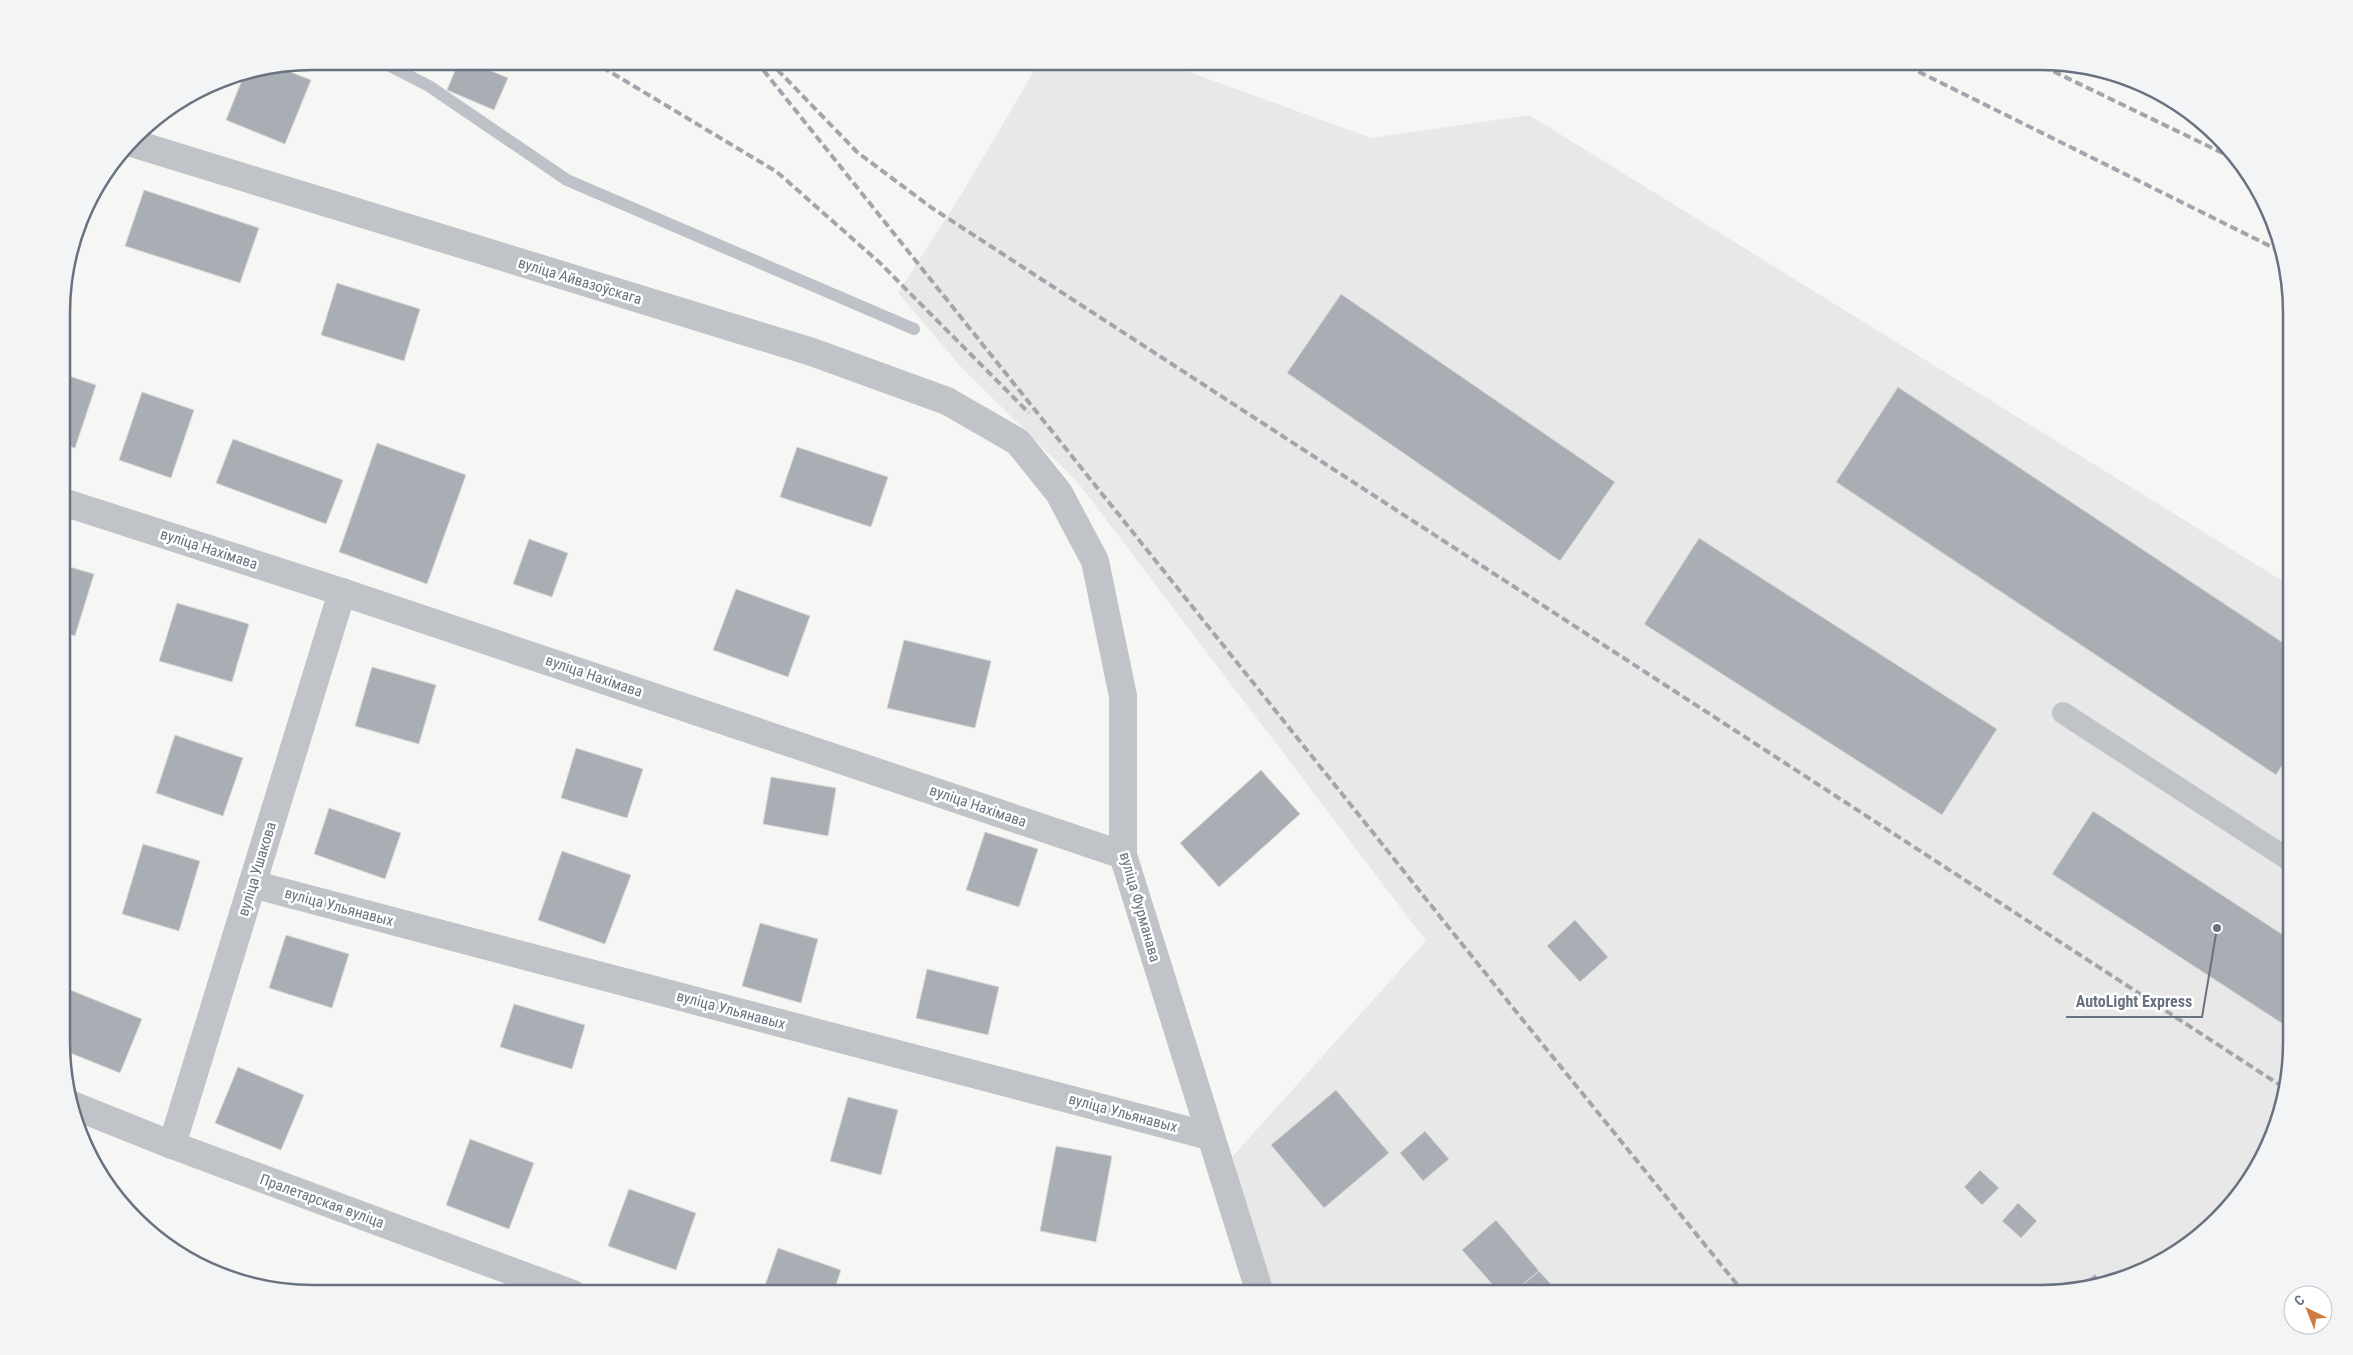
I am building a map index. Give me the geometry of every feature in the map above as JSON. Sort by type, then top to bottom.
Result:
[{"type":"street","name":"вуліца Айвазоўскага","points":[[138,145],[812,352],[947,401],[1018,442]]},
{"type":"street","name":"вуліца Фурманава","points":[[1018,442],[1059,493],[1095,561],[1123,696],[1123,855],[1257,1285]]},
{"type":"street","name":"вуліца Нахімава","points":[[70,504],[342,592],[1123,855]]},
{"type":"street","name":"вуліца Ушакова","points":[[172,1145],[342,592]]},
{"type":"street","name":"вуліца Ульянавых","points":[[252,884],[1210,1136]]},
{"type":"street","name":"Пралетарская вуліца","points":[[79,1108],[172,1145],[549,1285]]},
{"type":"lane","points":[[2063,713],[2283,855]]},
{"type":"shaded area","points":[[1035,70],[1184,70],[1371,138],[1529,115],[2283,581],[2283,1042],[2281,1074],[2275,1105],[2265,1135],[2250,1164],[2233,1190],[2200,1225],[2162,1252],[2133,1267],[2103,1277],[2072,1283],[2040,1285],[1256,1285],[1233,1156],[1426,941],[1079,484],[962,368],[898,293],[964,190]]},
{"type":"building","points":[[455,70],[489,70],[508,78],[494,110],[447,90]]},
{"type":"building","points":[[289,71],[311,80],[285,144],[226,120],[242,81]]},
{"type":"building","points":[[144,190],[259,228],[240,283],[125,246]]},
{"type":"building","points":[[337,283],[420,309],[404,361],[321,335]]},
{"type":"building","points":[[1341,294],[1615,482],[1560,561],[1287,373]]},
{"type":"building","points":[[70,376],[96,385],[75,448],[70,446]]},
{"type":"building","points":[[1898,387],[2283,643],[2283,764],[2276,775],[1836,482]]},
{"type":"building","points":[[142,392],[194,410],[171,478],[119,460]]},
{"type":"building","points":[[233,439],[343,480],[326,524],[216,483]]},
{"type":"building","points":[[377,443],[466,475],[427,584],[339,552]]},
{"type":"building","points":[[797,447],[888,477],[871,527],[780,497]]},
{"type":"building","points":[[1699,538],[1997,729],[1942,815],[1644,624]]},
{"type":"building","points":[[529,539],[568,553],[552,597],[513,584]]},
{"type":"building","points":[[70,567],[94,574],[75,636],[70,634]]},
{"type":"building","points":[[736,589],[810,616],[788,677],[713,650]]},
{"type":"building","points":[[177,603],[249,624],[232,682],[159,661]]},
{"type":"building","points":[[904,640],[991,661],[975,728],[887,708]]},
{"type":"building","points":[[372,667],[436,685],[419,744],[355,726]]},
{"type":"building","points":[[175,735],[243,758],[223,816],[156,793]]},
{"type":"building","points":[[576,748],[643,769],[627,818],[561,798]]},
{"type":"building","points":[[1261,770],[1300,814],[1219,887],[1180,843]]},
{"type":"building","points":[[771,777],[836,788],[828,836],[763,824]]},
{"type":"building","points":[[329,808],[401,833],[385,879],[314,854]]},
{"type":"building","points":[[2093,811],[2283,935],[2283,1024],[2052,874]]},
{"type":"building","points":[[985,832],[1038,849],[1019,907],[966,890]]},
{"type":"building","points":[[143,844],[200,861],[179,931],[122,914]]},
{"type":"building","points":[[562,851],[631,875],[605,944],[538,920]]},
{"type":"building","points":[[1575,920],[1608,957],[1580,982],[1547,946]]},
{"type":"building","points":[[760,923],[818,939],[801,1003],[742,986]]},
{"type":"building","points":[[286,935],[349,954],[332,1008],[269,988]]},
{"type":"building","points":[[927,969],[999,987],[988,1035],[916,1018]]},
{"type":"building","points":[[70,990],[142,1019],[120,1073],[71,1053]]},
{"type":"building","points":[[514,1004],[585,1025],[572,1069],[500,1047]]},
{"type":"building","points":[[238,1067],[304,1095],[281,1150],[215,1123]]},
{"type":"building","points":[[1336,1090],[1389,1153],[1324,1208],[1271,1145]]},
{"type":"building","points":[[848,1097],[898,1110],[881,1175],[830,1161]]},
{"type":"building","points":[[1425,1131],[1449,1159],[1423,1181],[1400,1153]]},
{"type":"building","points":[[470,1139],[534,1163],[509,1229],[446,1205]]},
{"type":"building","points":[[1056,1146],[1112,1156],[1096,1242],[1040,1231]]},
{"type":"building","points":[[1980,1170],[1999,1188],[1982,1205],[1964,1187]]},
{"type":"building","points":[[629,1189],[696,1213],[676,1270],[608,1246]]},
{"type":"building","points":[[2018,1203],[2037,1221],[2021,1238],[2002,1221]]},
{"type":"building","points":[[1496,1220],[1539,1271],[1522,1285],[1493,1285],[1462,1250]]},
{"type":"building","points":[[778,1248],[841,1270],[836,1285],[765,1285]]},
{"type":"building","points":[[1539,1271],[1552,1285],[1522,1285]]},
{"type":"building","points":[[2095,1274],[2098,1278],[2088,1280]]},
{"type":"waterway","points":[[398,70],[429,86],[567,180],[914,329]]},
{"type":"railway","points":[[607,70],[777,172],[880,263],[1029,413]]},
{"type":"railway","points":[[763,70],[1514,1009],[1738,1285]]},
{"type":"railway","points":[[778,70],[857,152],[932,208],[2279,1084]]},
{"type":"railway","points":[[1915,70],[2274,248]]},
{"type":"railway","points":[[2052,71],[2223,153]]},
{"type":"place","name":"AutoLight Express","points":[[2217,928]]}]
